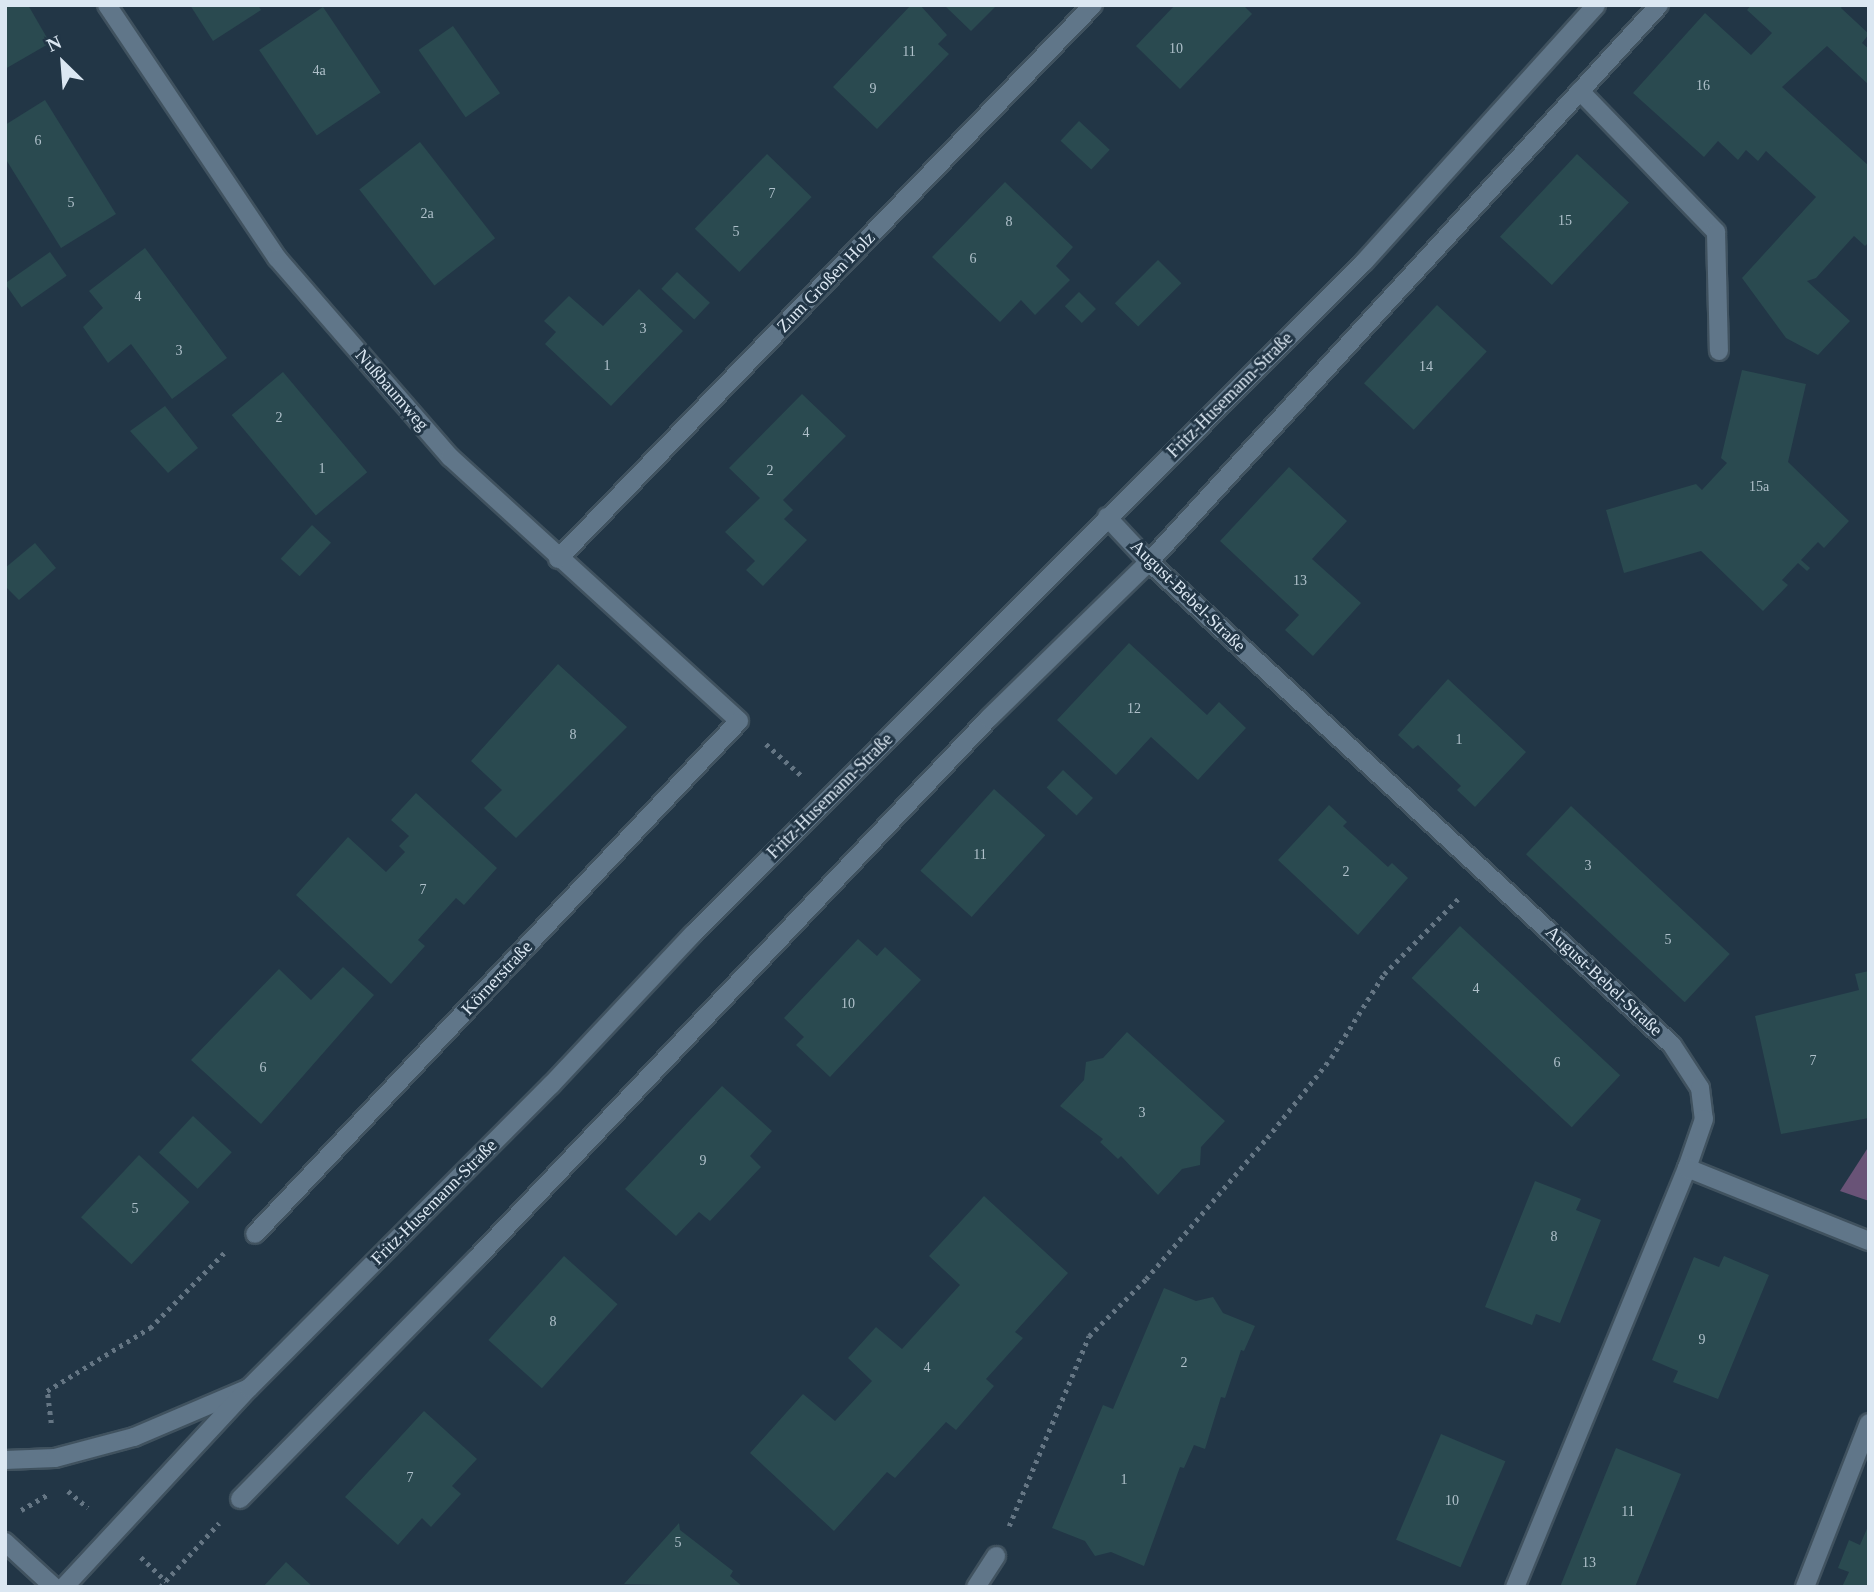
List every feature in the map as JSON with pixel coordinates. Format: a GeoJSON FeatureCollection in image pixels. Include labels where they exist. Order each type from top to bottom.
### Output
{"type":"FeatureCollection","features":[{"type":"Feature","properties":{"kind":"street","name":"Nußbaumweg"},"geometry":{"type":"LineString","coordinates":[[107,5],[276,258],[450,457],[739,721]]}},
{"type":"Feature","properties":{"kind":"street","name":"Zum Großen Holz"},"geometry":{"type":"LineString","coordinates":[[558,558],[1093,5]]}},
{"type":"Feature","properties":{"kind":"street","name":"Fritz-Husemann-Straße"},"geometry":{"type":"LineString","coordinates":[[64,1587],[248,1388],[1107,517],[1364,262],[1595,5]]}},
{"type":"Feature","properties":{"kind":"street"},"geometry":{"type":"LineString","coordinates":[[240,1499],[476,1259],[989,718],[1149,562],[1659,5]]}},
{"type":"Feature","properties":{"kind":"street"},"geometry":{"type":"LineString","coordinates":[[1580,91],[1716,232],[1719,351]]}},
{"type":"Feature","properties":{"kind":"street","name":"August-Bebel-Straße"},"geometry":{"type":"LineString","coordinates":[[1107,517],[1149,562],[1485,872],[1688,1064],[1700,1088],[1703,1119],[1687,1168],[1515,1587]]}},
{"type":"Feature","properties":{"kind":"street","name":"Körnerstraße"},"geometry":{"type":"LineString","coordinates":[[254,1234],[739,721]]}},
{"type":"Feature","properties":{"kind":"street"},"geometry":{"type":"LineString","coordinates":[[1687,1168],[1772,1206],[1869,1241]]}},
{"type":"Feature","properties":{"kind":"street"},"geometry":{"type":"LineString","coordinates":[[5,1460],[55,1458],[134,1437],[248,1388]]}},
{"type":"Feature","properties":{"kind":"street"},"geometry":{"type":"LineString","coordinates":[[1805,1587],[1869,1423]]}},
{"type":"Feature","properties":{"kind":"street"},"geometry":{"type":"LineString","coordinates":[[5,1542],[54,1587]]}},
{"type":"Feature","properties":{"kind":"street"},"geometry":{"type":"LineString","coordinates":[[976,1587],[996,1556]]}},
{"type":"Feature","properties":{"kind":"path"},"geometry":{"type":"LineString","coordinates":[[783,759],[803,777]]}},
{"type":"Feature","properties":{"kind":"path"},"geometry":{"type":"LineString","coordinates":[[996,1556],[1089,1336],[1146,1279],[1267,1138],[1331,1058],[1384,974],[1485,872]]}},
{"type":"Feature","properties":{"kind":"path"},"geometry":{"type":"LineString","coordinates":[[55,1458],[47,1391],[150,1328],[232,1245],[254,1234]]}},
{"type":"Feature","properties":{"kind":"path"},"geometry":{"type":"LineString","coordinates":[[160,1587],[240,1499]]}},
{"type":"Feature","properties":{"kind":"shaded area"},"geometry":{"type":"Polygon","coordinates":[[[1869,1146],[1869,1201],[1840,1191],[1869,1146]]]}},
{"type":"Feature","properties":{"kind":"building"},"geometry":{"type":"Polygon","coordinates":[[[5,5],[28,5],[50,43],[5,69],[5,5]]]}},
{"type":"Feature","properties":{"kind":"building"},"geometry":{"type":"Polygon","coordinates":[[[190,5],[258,5],[261,10],[213,41],[190,5]]]}},
{"type":"Feature","properties":{"kind":"building"},"geometry":{"type":"Polygon","coordinates":[[[911,5],[920,5],[947,35],[938,44],[949,54],[877,129],[833,87],[911,5]]]}},
{"type":"Feature","properties":{"kind":"building"},"geometry":{"type":"Polygon","coordinates":[[[944,5],[997,5],[971,31],[944,5]]]}},
{"type":"Feature","properties":{"kind":"building"},"geometry":{"type":"Polygon","coordinates":[[[1175,5],[1243,5],[1252,14],[1180,89],[1136,46],[1175,5]]]}},
{"type":"Feature","properties":{"kind":"building"},"geometry":{"type":"Polygon","coordinates":[[[1751,5],[1843,5],[1841,8],[1869,34],[1862,43],[1869,49],[1869,85],[1827,46],[1782,87],[1869,166],[1869,242],[1865,246],[1854,236],[1816,278],[1807,281],[1850,321],[1818,355],[1786,338],[1742,278],[1816,197],[1766,151],[1758,161],[1746,150],[1738,160],[1718,141],[1704,157],[1633,93],[1705,13],[1751,55],[1772,33],[1747,10],[1751,5]]]}},
{"type":"Feature","properties":{"kind":"building"},"geometry":{"type":"Polygon","coordinates":[[[323,7],[381,92],[317,135],[259,50],[323,7]]]}},
{"type":"Feature","properties":{"kind":"building"},"geometry":{"type":"Polygon","coordinates":[[[453,26],[500,93],[466,117],[419,50],[453,26]]]}},
{"type":"Feature","properties":{"kind":"building"},"geometry":{"type":"Polygon","coordinates":[[[45,100],[116,214],[61,248],[5,158],[5,125],[45,100]]]}},
{"type":"Feature","properties":{"kind":"building"},"geometry":{"type":"Polygon","coordinates":[[[1079,121],[1110,150],[1091,169],[1061,141],[1079,121]]]}},
{"type":"Feature","properties":{"kind":"building"},"geometry":{"type":"Polygon","coordinates":[[[420,142],[495,238],[434,286],[359,189],[420,142]]]}},
{"type":"Feature","properties":{"kind":"building"},"geometry":{"type":"Polygon","coordinates":[[[767,154],[812,197],[739,272],[695,229],[767,154]]]}},
{"type":"Feature","properties":{"kind":"building"},"geometry":{"type":"Polygon","coordinates":[[[1577,154],[1629,202],[1552,285],[1500,237],[1577,154]]]}},
{"type":"Feature","properties":{"kind":"building"},"geometry":{"type":"Polygon","coordinates":[[[1005,182],[1073,247],[1056,266],[1070,280],[1035,315],[1021,300],[1000,322],[932,257],[1005,182]]]}},
{"type":"Feature","properties":{"kind":"building"},"geometry":{"type":"Polygon","coordinates":[[[145,248],[227,358],[172,399],[131,344],[108,363],[83,327],[103,308],[89,291],[145,248]]]}},
{"type":"Feature","properties":{"kind":"building"},"geometry":{"type":"Polygon","coordinates":[[[50,252],[67,276],[22,307],[5,284],[50,252]]]}},
{"type":"Feature","properties":{"kind":"building"},"geometry":{"type":"Polygon","coordinates":[[[1158,260],[1181,283],[1138,326],[1115,303],[1158,260]]]}},
{"type":"Feature","properties":{"kind":"building"},"geometry":{"type":"Polygon","coordinates":[[[677,272],[710,303],[694,320],[661,289],[677,272]]]}},
{"type":"Feature","properties":{"kind":"building"},"geometry":{"type":"Polygon","coordinates":[[[639,289],[683,331],[611,406],[545,344],[556,332],[544,321],[569,296],[603,326],[639,289]]]}},
{"type":"Feature","properties":{"kind":"building"},"geometry":{"type":"Polygon","coordinates":[[[1079,292],[1096,309],[1082,323],[1065,306],[1079,292]]]}},
{"type":"Feature","properties":{"kind":"building"},"geometry":{"type":"Polygon","coordinates":[[[1437,305],[1487,351],[1414,430],[1364,383],[1437,305]]]}},
{"type":"Feature","properties":{"kind":"building"},"geometry":{"type":"Polygon","coordinates":[[[1742,370],[1806,384],[1788,462],[1849,521],[1824,548],[1818,542],[1801,560],[1810,568],[1807,571],[1798,563],[1782,580],[1788,585],[1763,611],[1701,551],[1624,573],[1606,510],[1696,484],[1702,490],[1727,463],[1721,458],[1742,370]]]}},
{"type":"Feature","properties":{"kind":"building"},"geometry":{"type":"Polygon","coordinates":[[[283,372],[367,472],[316,515],[232,415],[283,372]]]}},
{"type":"Feature","properties":{"kind":"building"},"geometry":{"type":"Polygon","coordinates":[[[802,394],[846,436],[783,500],[793,510],[784,519],[807,540],[763,586],[746,570],[755,561],[725,532],[760,498],[729,468],[802,394]]]}},
{"type":"Feature","properties":{"kind":"building"},"geometry":{"type":"Polygon","coordinates":[[[165,406],[198,448],[168,473],[130,431],[165,406]]]}},
{"type":"Feature","properties":{"kind":"building"},"geometry":{"type":"Polygon","coordinates":[[[1289,467],[1347,521],[1312,559],[1361,603],[1313,656],[1285,630],[1299,615],[1220,541],[1289,467]]]}},
{"type":"Feature","properties":{"kind":"building"},"geometry":{"type":"Polygon","coordinates":[[[312,525],[331,543],[300,576],[281,559],[312,525]]]}},
{"type":"Feature","properties":{"kind":"building"},"geometry":{"type":"Polygon","coordinates":[[[35,543],[56,568],[19,600],[5,586],[5,568],[35,543]]]}},
{"type":"Feature","properties":{"kind":"building"},"geometry":{"type":"Polygon","coordinates":[[[1129,643],[1207,715],[1219,702],[1246,728],[1198,780],[1151,737],[1116,775],[1057,720],[1129,643]]]}},
{"type":"Feature","properties":{"kind":"building"},"geometry":{"type":"Polygon","coordinates":[[[558,664],[627,727],[516,838],[484,808],[502,790],[471,761],[558,664]]]}},
{"type":"Feature","properties":{"kind":"building"},"geometry":{"type":"Polygon","coordinates":[[[1448,679],[1526,752],[1475,807],[1457,790],[1461,786],[1418,745],[1413,749],[1398,735],[1448,679]]]}},
{"type":"Feature","properties":{"kind":"building"},"geometry":{"type":"Polygon","coordinates":[[[1063,770],[1093,798],[1077,816],[1047,788],[1063,770]]]}},
{"type":"Feature","properties":{"kind":"building"},"geometry":{"type":"Polygon","coordinates":[[[994,789],[1045,835],[972,917],[920,871],[994,789]]]}},
{"type":"Feature","properties":{"kind":"building"},"geometry":{"type":"Polygon","coordinates":[[[416,793],[497,868],[464,905],[456,898],[418,940],[425,946],[391,984],[296,895],[348,837],[386,872],[405,852],[399,846],[409,836],[391,820],[416,793]]]}},
{"type":"Feature","properties":{"kind":"building"},"geometry":{"type":"Polygon","coordinates":[[[1329,805],[1347,822],[1343,826],[1388,867],[1392,863],[1408,878],[1358,935],[1278,860],[1329,805]]]}},
{"type":"Feature","properties":{"kind":"building"},"geometry":{"type":"Polygon","coordinates":[[[1571,806],[1730,954],[1685,1002],[1526,854],[1571,806]]]}},
{"type":"Feature","properties":{"kind":"building"},"geometry":{"type":"Polygon","coordinates":[[[1460,926],[1620,1075],[1572,1127],[1412,978],[1460,926]]]}},
{"type":"Feature","properties":{"kind":"building"},"geometry":{"type":"Polygon","coordinates":[[[858,939],[877,956],[885,947],[921,980],[830,1077],[796,1045],[804,1037],[784,1018],[858,939]]]}},
{"type":"Feature","properties":{"kind":"building"},"geometry":{"type":"Polygon","coordinates":[[[343,967],[374,995],[261,1124],[191,1060],[279,969],[311,1000],[343,967]]]}},
{"type":"Feature","properties":{"kind":"building"},"geometry":{"type":"Polygon","coordinates":[[[1869,971],[1869,1118],[1781,1134],[1755,1016],[1859,990],[1855,974],[1869,971]]]}},
{"type":"Feature","properties":{"kind":"building"},"geometry":{"type":"Polygon","coordinates":[[[1127,1032],[1225,1121],[1201,1147],[1200,1165],[1182,1169],[1158,1195],[1121,1156],[1118,1159],[1100,1142],[1103,1139],[1060,1106],[1084,1080],[1086,1062],[1103,1058],[1127,1032]]]}},
{"type":"Feature","properties":{"kind":"building"},"geometry":{"type":"Polygon","coordinates":[[[722,1086],[772,1131],[750,1156],[761,1167],[710,1221],[699,1212],[676,1236],[625,1189],[722,1086]]]}},
{"type":"Feature","properties":{"kind":"building"},"geometry":{"type":"Polygon","coordinates":[[[193,1116],[232,1152],[198,1189],[159,1153],[193,1116]]]}},
{"type":"Feature","properties":{"kind":"building"},"geometry":{"type":"Polygon","coordinates":[[[139,1155],[189,1202],[131,1264],[81,1217],[139,1155]]]}},
{"type":"Feature","properties":{"kind":"building"},"geometry":{"type":"Polygon","coordinates":[[[1535,1181],[1581,1199],[1576,1210],[1601,1220],[1560,1323],[1536,1314],[1532,1325],[1485,1307],[1535,1181]]]}},
{"type":"Feature","properties":{"kind":"building"},"geometry":{"type":"Polygon","coordinates":[[[984,1196],[1068,1273],[1015,1332],[1023,1338],[986,1379],[994,1386],[956,1430],[946,1422],[895,1478],[887,1472],[834,1531],[750,1453],[803,1394],[835,1421],[872,1381],[848,1358],[876,1327],[902,1349],[960,1285],[929,1256],[984,1196]]]}},
{"type":"Feature","properties":{"kind":"building"},"geometry":{"type":"Polygon","coordinates":[[[564,1256],[618,1304],[542,1388],[488,1340],[564,1256]]]}},
{"type":"Feature","properties":{"kind":"building"},"geometry":{"type":"Polygon","coordinates":[[[1724,1256],[1769,1275],[1718,1399],[1673,1382],[1678,1371],[1652,1360],[1694,1257],[1719,1267],[1724,1256]]]}},
{"type":"Feature","properties":{"kind":"building"},"geometry":{"type":"Polygon","coordinates":[[[1164,1288],[1196,1301],[1213,1297],[1223,1313],[1255,1326],[1244,1351],[1241,1350],[1225,1398],[1221,1397],[1205,1449],[1194,1445],[1184,1468],[1180,1467],[1144,1566],[1111,1552],[1095,1556],[1085,1541],[1052,1528],[1103,1405],[1113,1409],[1164,1288]]]}},
{"type":"Feature","properties":{"kind":"building"},"geometry":{"type":"Polygon","coordinates":[[[424,1411],[477,1459],[452,1486],[461,1494],[431,1527],[422,1518],[398,1545],[345,1497],[424,1411]]]}},
{"type":"Feature","properties":{"kind":"building"},"geometry":{"type":"Polygon","coordinates":[[[1441,1434],[1505,1461],[1461,1567],[1396,1540],[1441,1434]]]}},
{"type":"Feature","properties":{"kind":"building"},"geometry":{"type":"Polygon","coordinates":[[[1616,1448],[1681,1474],[1635,1587],[1560,1587],[1616,1448]]]}},
{"type":"Feature","properties":{"kind":"building"},"geometry":{"type":"Polygon","coordinates":[[[679,1523],[680,1530],[733,1571],[730,1576],[743,1587],[624,1584],[679,1523]]]}},
{"type":"Feature","properties":{"kind":"building"},"geometry":{"type":"Polygon","coordinates":[[[1869,1524],[1869,1587],[1842,1587],[1849,1572],[1838,1568],[1849,1540],[1860,1545],[1869,1524]]]}},
{"type":"Feature","properties":{"kind":"building"},"geometry":{"type":"Polygon","coordinates":[[[286,1562],[313,1587],[263,1587],[286,1562]]]}}]}
